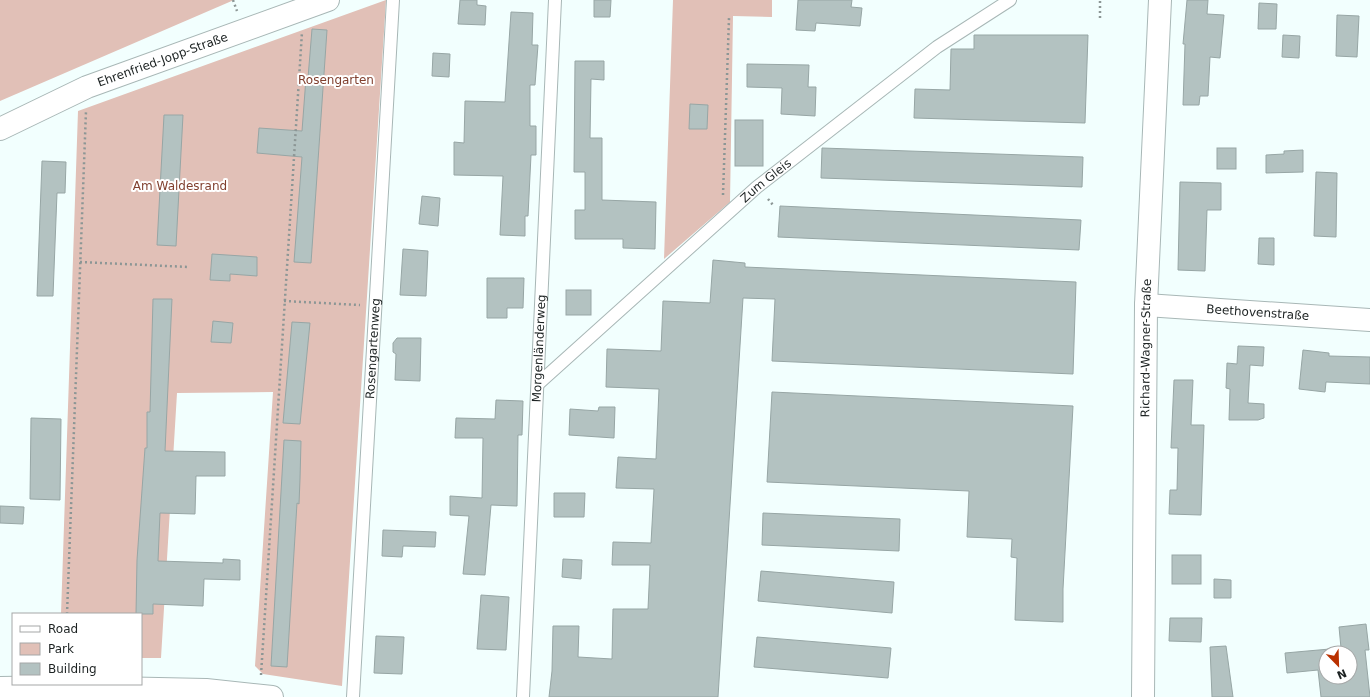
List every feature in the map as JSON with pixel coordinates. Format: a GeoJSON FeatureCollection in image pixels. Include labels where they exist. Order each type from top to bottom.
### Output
{"type":"FeatureCollection","features":[{"type":"Feature","properties":{"kind":"street","name":"Ehrenfried-Jopp-Straße"},"geometry":{"type":"LineString","coordinates":[[0,129],[87,87],[328,0]]}},
{"type":"Feature","properties":{"kind":"street","name":"Richard-Wagner-Straße"},"geometry":{"type":"LineString","coordinates":[[1143,697],[1146,305],[1160,0]]}},
{"type":"Feature","properties":{"kind":"street","name":"Beethovenstraße"},"geometry":{"type":"LineString","coordinates":[[1146,305],[1370,320]]}},
{"type":"Feature","properties":{"kind":"street"},"geometry":{"type":"LineString","coordinates":[[0,688],[64,686],[206,690],[266,696]]}},
{"type":"Feature","properties":{"kind":"lane","name":"Rosengartenweg"},"geometry":{"type":"LineString","coordinates":[[353,697],[393,0]]}},
{"type":"Feature","properties":{"kind":"lane","name":"Morgenländerweg"},"geometry":{"type":"LineString","coordinates":[[523,697],[539,383],[555,0]]}},
{"type":"Feature","properties":{"kind":"lane","name":"Zum Gleis"},"geometry":{"type":"LineString","coordinates":[[539,383],[757,187],[937,47],[1010,0]]}},
{"type":"Feature","properties":{"kind":"path"},"geometry":{"type":"LineString","coordinates":[[1100,0],[1100,18]]}},
{"type":"Feature","properties":{"kind":"path"},"geometry":{"type":"LineString","coordinates":[[266,696],[284,301],[304,9]]}},
{"type":"Feature","properties":{"kind":"path"},"geometry":{"type":"LineString","coordinates":[[723,217],[729,18]]}},
{"type":"Feature","properties":{"kind":"path"},"geometry":{"type":"LineString","coordinates":[[67,613],[87,87]]}},
{"type":"Feature","properties":{"kind":"path"},"geometry":{"type":"LineString","coordinates":[[80,262],[189,267]]}},
{"type":"Feature","properties":{"kind":"path"},"geometry":{"type":"LineString","coordinates":[[284,301],[375,306]]}},
{"type":"Feature","properties":{"kind":"green space"},"geometry":{"type":"Polygon","coordinates":[[[0,0],[234,0],[0,101],[0,0]]]}},
{"type":"Feature","properties":{"kind":"green space","name":"Am Waldesrand"},"geometry":{"type":"Polygon","coordinates":[[[386,0],[342,686],[263,674],[255,666],[273,392],[177,393],[161,658],[142,658],[142,613],[61,613],[78,111],[386,0]]]}},
{"type":"Feature","properties":{"kind":"green space"},"geometry":{"type":"Polygon","coordinates":[[[673,0],[772,0],[772,17],[733,16],[730,202],[664,259],[673,0]]]}},
{"type":"Feature","properties":{"kind":"building"},"geometry":{"type":"Polygon","coordinates":[[[460,0],[477,0],[477,5],[486,6],[485,25],[458,24],[460,0]]]}},
{"type":"Feature","properties":{"kind":"building"},"geometry":{"type":"Polygon","coordinates":[[[594,0],[611,0],[610,17],[594,17],[594,0]]]}},
{"type":"Feature","properties":{"kind":"building"},"geometry":{"type":"Polygon","coordinates":[[[798,0],[852,0],[851,7],[862,8],[860,26],[816,23],[815,31],[796,30],[798,0]]]}},
{"type":"Feature","properties":{"kind":"building"},"geometry":{"type":"Polygon","coordinates":[[[1187,0],[1208,0],[1207,14],[1224,15],[1220,58],[1210,57],[1208,96],[1200,96],[1199,105],[1183,105],[1185,44],[1183,44],[1187,0]]]}},
{"type":"Feature","properties":{"kind":"building"},"geometry":{"type":"Polygon","coordinates":[[[1259,3],[1277,4],[1276,29],[1258,29],[1259,3]]]}},
{"type":"Feature","properties":{"kind":"building"},"geometry":{"type":"Polygon","coordinates":[[[511,12],[533,13],[532,45],[538,45],[535,85],[530,85],[530,126],[536,126],[536,155],[531,155],[528,216],[525,216],[525,236],[500,235],[503,176],[454,175],[454,142],[464,143],[465,101],[505,102],[511,12]]]}},
{"type":"Feature","properties":{"kind":"building"},"geometry":{"type":"Polygon","coordinates":[[[1337,15],[1359,16],[1357,57],[1336,56],[1337,15]]]}},
{"type":"Feature","properties":{"kind":"building"},"geometry":{"type":"Polygon","coordinates":[[[312,29],[327,30],[311,263],[294,262],[302,157],[257,153],[259,128],[302,131],[312,29]]]}},
{"type":"Feature","properties":{"kind":"building"},"geometry":{"type":"Polygon","coordinates":[[[974,35],[1088,35],[1085,123],[914,118],[915,89],[950,90],[951,49],[974,49],[974,35]]]}},
{"type":"Feature","properties":{"kind":"building"},"geometry":{"type":"Polygon","coordinates":[[[1283,35],[1300,36],[1299,58],[1282,57],[1283,35]]]}},
{"type":"Feature","properties":{"kind":"building"},"geometry":{"type":"Polygon","coordinates":[[[433,53],[450,54],[449,77],[432,76],[433,53]]]}},
{"type":"Feature","properties":{"kind":"building"},"geometry":{"type":"Polygon","coordinates":[[[575,61],[604,61],[604,80],[591,79],[590,138],[602,138],[602,200],[656,202],[655,249],[623,248],[623,239],[575,239],[575,210],[585,210],[585,172],[574,172],[575,61]]]}},
{"type":"Feature","properties":{"kind":"building"},"geometry":{"type":"Polygon","coordinates":[[[747,64],[809,65],[808,87],[816,87],[815,116],[781,114],[782,88],[747,87],[747,64]]]}},
{"type":"Feature","properties":{"kind":"building"},"geometry":{"type":"Polygon","coordinates":[[[690,104],[708,105],[707,129],[689,129],[690,104]]]}},
{"type":"Feature","properties":{"kind":"building"},"geometry":{"type":"Polygon","coordinates":[[[164,115],[183,115],[176,246],[157,245],[164,115]]]}},
{"type":"Feature","properties":{"kind":"building"},"geometry":{"type":"Polygon","coordinates":[[[735,120],[763,120],[763,166],[735,166],[735,120]]]}},
{"type":"Feature","properties":{"kind":"building"},"geometry":{"type":"Polygon","coordinates":[[[822,148],[1083,157],[1082,187],[821,178],[822,148]]]}},
{"type":"Feature","properties":{"kind":"building"},"geometry":{"type":"Polygon","coordinates":[[[1217,148],[1236,148],[1236,169],[1217,169],[1217,148]]]}},
{"type":"Feature","properties":{"kind":"building"},"geometry":{"type":"Polygon","coordinates":[[[1303,150],[1303,172],[1266,173],[1266,155],[1284,154],[1284,151],[1303,150]]]}},
{"type":"Feature","properties":{"kind":"building"},"geometry":{"type":"Polygon","coordinates":[[[42,161],[66,162],[65,193],[57,193],[53,296],[37,296],[42,161]]]}},
{"type":"Feature","properties":{"kind":"building"},"geometry":{"type":"Polygon","coordinates":[[[1316,172],[1337,173],[1336,237],[1314,236],[1316,172]]]}},
{"type":"Feature","properties":{"kind":"building"},"geometry":{"type":"Polygon","coordinates":[[[1180,182],[1221,183],[1221,210],[1207,210],[1205,271],[1178,270],[1180,182]]]}},
{"type":"Feature","properties":{"kind":"building"},"geometry":{"type":"Polygon","coordinates":[[[422,196],[440,198],[438,226],[419,224],[422,196]]]}},
{"type":"Feature","properties":{"kind":"building"},"geometry":{"type":"Polygon","coordinates":[[[780,206],[1081,220],[1079,250],[778,237],[780,206]]]}},
{"type":"Feature","properties":{"kind":"building"},"geometry":{"type":"Polygon","coordinates":[[[1259,238],[1274,238],[1274,265],[1258,264],[1259,238]]]}},
{"type":"Feature","properties":{"kind":"building"},"geometry":{"type":"Polygon","coordinates":[[[403,249],[428,251],[426,296],[400,295],[403,249]]]}},
{"type":"Feature","properties":{"kind":"building"},"geometry":{"type":"Polygon","coordinates":[[[212,254],[257,257],[257,276],[230,274],[230,281],[210,280],[212,254]]]}},
{"type":"Feature","properties":{"kind":"building"},"geometry":{"type":"Polygon","coordinates":[[[713,260],[745,263],[745,267],[1076,282],[1073,374],[772,361],[775,299],[743,298],[718,697],[549,697],[552,671],[553,626],[579,626],[578,657],[612,659],[613,609],[648,609],[650,565],[612,565],[613,542],[651,543],[654,489],[616,488],[618,457],[656,459],[659,389],[606,387],[607,349],[661,351],[663,301],[710,303],[713,260]]]}},
{"type":"Feature","properties":{"kind":"building"},"geometry":{"type":"Polygon","coordinates":[[[487,278],[524,278],[523,308],[507,308],[507,318],[487,318],[487,278]]]}},
{"type":"Feature","properties":{"kind":"building"},"geometry":{"type":"Polygon","coordinates":[[[566,290],[591,290],[591,315],[566,315],[566,290]]]}},
{"type":"Feature","properties":{"kind":"building"},"geometry":{"type":"Polygon","coordinates":[[[153,299],[172,299],[165,451],[225,452],[225,476],[196,476],[195,514],[160,513],[158,561],[223,563],[223,559],[240,560],[240,580],[204,579],[203,606],[153,604],[153,614],[142,614],[136,613],[137,560],[145,448],[147,448],[147,412],[150,412],[153,299]]]}},
{"type":"Feature","properties":{"kind":"building"},"geometry":{"type":"Polygon","coordinates":[[[213,321],[233,323],[231,343],[211,342],[213,321]]]}},
{"type":"Feature","properties":{"kind":"building"},"geometry":{"type":"Polygon","coordinates":[[[292,322],[310,323],[300,424],[283,423],[292,322]]]}},
{"type":"Feature","properties":{"kind":"building"},"geometry":{"type":"Polygon","coordinates":[[[397,338],[421,338],[420,381],[395,380],[396,354],[393,352],[393,343],[397,338]]]}},
{"type":"Feature","properties":{"kind":"building"},"geometry":{"type":"Polygon","coordinates":[[[1238,346],[1264,347],[1263,366],[1250,365],[1248,403],[1264,404],[1264,418],[1258,420],[1229,420],[1230,389],[1226,388],[1227,363],[1237,364],[1238,346]]]}},
{"type":"Feature","properties":{"kind":"building"},"geometry":{"type":"Polygon","coordinates":[[[1303,350],[1329,353],[1329,356],[1370,357],[1370,384],[1326,382],[1325,392],[1299,389],[1303,350]]]}},
{"type":"Feature","properties":{"kind":"building"},"geometry":{"type":"Polygon","coordinates":[[[1174,380],[1193,380],[1191,425],[1204,425],[1201,515],[1169,514],[1170,490],[1177,490],[1178,448],[1171,448],[1174,380]]]}},
{"type":"Feature","properties":{"kind":"building"},"geometry":{"type":"Polygon","coordinates":[[[772,392],[1073,406],[1063,589],[1063,622],[1015,620],[1017,558],[1011,557],[1012,539],[967,537],[969,491],[767,482],[772,392]]]}},
{"type":"Feature","properties":{"kind":"building"},"geometry":{"type":"Polygon","coordinates":[[[496,400],[523,401],[522,435],[518,435],[517,506],[491,505],[485,575],[463,574],[469,516],[450,515],[450,496],[482,498],[483,438],[455,438],[456,418],[495,419],[496,400]]]}},
{"type":"Feature","properties":{"kind":"building"},"geometry":{"type":"Polygon","coordinates":[[[599,407],[615,407],[614,438],[569,435],[570,409],[598,411],[599,407]]]}},
{"type":"Feature","properties":{"kind":"building"},"geometry":{"type":"Polygon","coordinates":[[[31,418],[61,419],[60,500],[30,499],[31,418]]]}},
{"type":"Feature","properties":{"kind":"building"},"geometry":{"type":"Polygon","coordinates":[[[284,440],[301,441],[299,504],[297,503],[287,667],[271,666],[284,440]]]}},
{"type":"Feature","properties":{"kind":"building"},"geometry":{"type":"Polygon","coordinates":[[[554,493],[585,493],[584,517],[554,517],[554,493]]]}},
{"type":"Feature","properties":{"kind":"building"},"geometry":{"type":"Polygon","coordinates":[[[0,506],[24,507],[23,524],[0,523],[0,506]]]}},
{"type":"Feature","properties":{"kind":"building"},"geometry":{"type":"Polygon","coordinates":[[[763,513],[900,519],[899,551],[762,545],[763,513]]]}},
{"type":"Feature","properties":{"kind":"building"},"geometry":{"type":"Polygon","coordinates":[[[383,530],[436,532],[435,547],[403,546],[402,557],[382,556],[383,530]]]}},
{"type":"Feature","properties":{"kind":"building"},"geometry":{"type":"Polygon","coordinates":[[[1172,555],[1201,555],[1201,584],[1172,584],[1172,555]]]}},
{"type":"Feature","properties":{"kind":"building"},"geometry":{"type":"Polygon","coordinates":[[[563,559],[582,560],[581,579],[562,577],[563,559]]]}},
{"type":"Feature","properties":{"kind":"building"},"geometry":{"type":"Polygon","coordinates":[[[761,571],[894,582],[892,613],[758,601],[761,571]]]}},
{"type":"Feature","properties":{"kind":"building"},"geometry":{"type":"Polygon","coordinates":[[[1214,579],[1231,580],[1231,598],[1214,598],[1214,579]]]}},
{"type":"Feature","properties":{"kind":"building"},"geometry":{"type":"Polygon","coordinates":[[[481,595],[509,597],[506,650],[477,649],[481,595]]]}},
{"type":"Feature","properties":{"kind":"building"},"geometry":{"type":"Polygon","coordinates":[[[1170,618],[1202,618],[1201,642],[1169,641],[1170,618]]]}},
{"type":"Feature","properties":{"kind":"building"},"geometry":{"type":"Polygon","coordinates":[[[1366,624],[1369,650],[1365,650],[1370,697],[1321,697],[1320,685],[1358,685],[1358,645],[1341,645],[1339,627],[1366,624]]]}},
{"type":"Feature","properties":{"kind":"building"},"geometry":{"type":"Polygon","coordinates":[[[376,636],[404,637],[402,674],[374,673],[376,636]]]}},
{"type":"Feature","properties":{"kind":"building"},"geometry":{"type":"Polygon","coordinates":[[[757,637],[891,648],[888,678],[754,667],[757,637]]]}},
{"type":"Feature","properties":{"kind":"building"},"geometry":{"type":"Polygon","coordinates":[[[1226,646],[1233,697],[1212,697],[1210,647],[1226,646]]]}},
{"type":"Feature","properties":{"kind":"building"},"geometry":{"type":"Polygon","coordinates":[[[1318,650],[1318,670],[1287,673],[1285,653],[1318,650]]]}},
{"type":"Feature","properties":{"kind":"park label","name":"Rosengarten"},"geometry":{"type":"Point","coordinates":[336,80]}}]}
